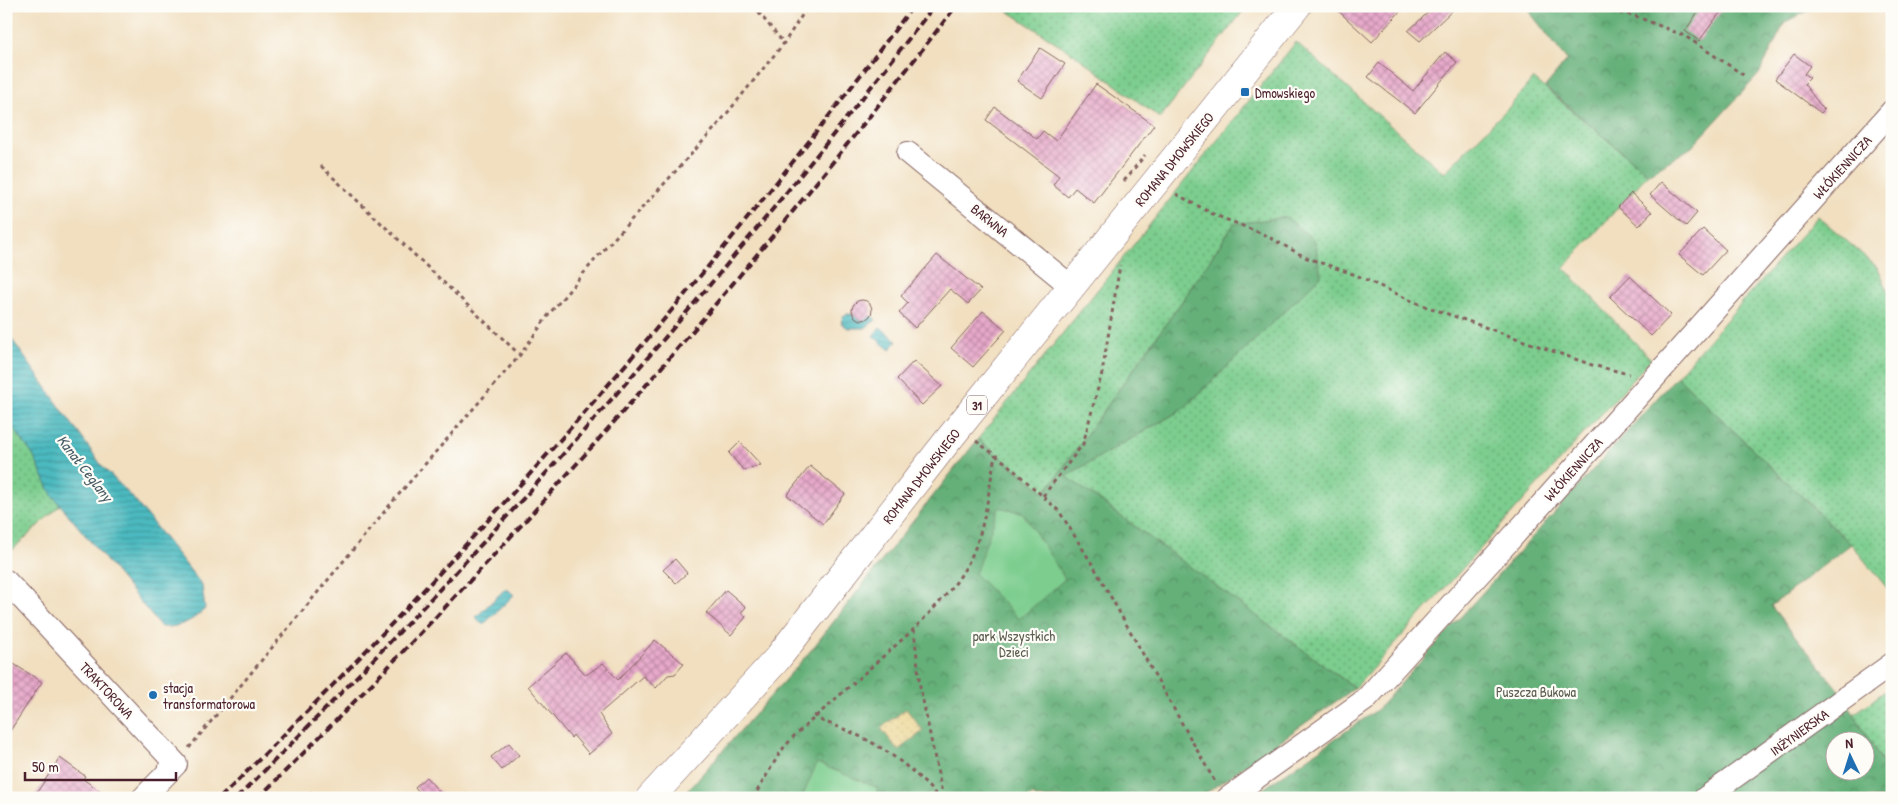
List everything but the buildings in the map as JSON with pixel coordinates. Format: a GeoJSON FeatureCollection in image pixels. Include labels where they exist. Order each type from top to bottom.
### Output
{"type":"FeatureCollection","features":[{"type":"Feature","properties":{"kind":"main road","name":"ROMANA DMOWSKIEGO"},"geometry":{"type":"LineString","coordinates":[[650,798],[777,659],[945,444],[1297,6]]}},
{"type":"Feature","properties":{"kind":"street","name":"WŁÓKIENNICZA"},"geometry":{"type":"LineString","coordinates":[[1223,794],[1364,700],[1656,377],[1892,111]]}},
{"type":"Feature","properties":{"kind":"street","name":"BARWNA"},"geometry":{"type":"LineString","coordinates":[[908,153],[1072,287]]}},
{"type":"Feature","properties":{"kind":"street","name":"TRAKTOROWA"},"geometry":{"type":"LineString","coordinates":[[6,581],[176,764]]}},
{"type":"Feature","properties":{"kind":"street","name":"INŻYNIERSKA"},"geometry":{"type":"LineString","coordinates":[[1706,798],[1892,664]]}},
{"type":"Feature","properties":{"kind":"street"},"geometry":{"type":"LineString","coordinates":[[143,798],[176,764]]}},
{"type":"Feature","properties":{"kind":"path"},"geometry":{"type":"LineString","coordinates":[[754,6],[784,43]]}},
{"type":"Feature","properties":{"kind":"path"},"geometry":{"type":"LineString","coordinates":[[176,764],[394,500],[520,355],[556,306],[716,127],[784,43],[808,6]]}},
{"type":"Feature","properties":{"kind":"path"},"geometry":{"type":"LineString","coordinates":[[1588,6],[1634,16],[1685,36],[1745,76]]}},
{"type":"Feature","properties":{"kind":"path"},"geometry":{"type":"LineString","coordinates":[[321,166],[520,355]]}},
{"type":"Feature","properties":{"kind":"path"},"geometry":{"type":"LineString","coordinates":[[1169,190],[1214,215],[1263,234],[1308,258],[1336,270],[1356,275],[1414,302],[1592,365],[1642,376],[1656,377]]}},
{"type":"Feature","properties":{"kind":"path"},"geometry":{"type":"LineString","coordinates":[[1043,496],[1083,444],[1102,373],[1120,260]]}},
{"type":"Feature","properties":{"kind":"path"},"geometry":{"type":"LineString","coordinates":[[970,436],[1043,496],[1063,517],[1094,567],[1223,794]]}},
{"type":"Feature","properties":{"kind":"path"},"geometry":{"type":"LineString","coordinates":[[753,798],[781,751],[814,715],[914,629],[940,602],[964,570],[973,554],[979,536],[995,455]]}},
{"type":"Feature","properties":{"kind":"path"},"geometry":{"type":"LineString","coordinates":[[914,629],[920,686],[943,798]]}},
{"type":"Feature","properties":{"kind":"path"},"geometry":{"type":"LineString","coordinates":[[814,715],[822,721],[880,745],[920,778],[939,798]]}},
{"type":"Feature","properties":{"kind":"path"},"geometry":{"type":"LineString","coordinates":[[294,798],[311,793],[328,798]]}},
{"type":"Feature","properties":{"kind":"green space"},"geometry":{"type":"Polygon","coordinates":[[[1000,6],[1247,6],[1160,118],[1078,57],[1000,6]]]}},
{"type":"Feature","properties":{"kind":"green space"},"geometry":{"type":"Polygon","coordinates":[[[1525,6],[1818,6],[1785,22],[1759,74],[1692,147],[1648,174],[1545,87],[1567,60],[1525,6]]]}},
{"type":"Feature","properties":{"kind":"green space"},"geometry":{"type":"Polygon","coordinates":[[[1296,42],[1444,173],[1511,105],[1533,78],[1648,174],[1564,268],[1651,359],[1355,688],[1066,476],[1183,409],[1251,342],[1234,224],[1178,307],[1045,493],[978,439],[1296,42]]]}},
{"type":"Feature","properties":{"kind":"green space"},"geometry":{"type":"Polygon","coordinates":[[[1818,216],[1878,268],[1892,299],[1892,594],[1851,544],[1677,376],[1818,216]]]}},
{"type":"Feature","properties":{"kind":"green space","name":"park Wszystkich Dzieci"},"geometry":{"type":"Polygon","coordinates":[[[1286,217],[1315,241],[1321,276],[1183,409],[1066,476],[1355,688],[1199,798],[1036,798],[1033,795],[1029,798],[685,798],[688,790],[812,649],[978,439],[1045,493],[1178,307],[1234,224],[1286,217]]]}},
{"type":"Feature","properties":{"kind":"green space","name":"Puszcza Bukowa"},"geometry":{"type":"Polygon","coordinates":[[[1677,376],[1851,544],[1771,606],[1837,688],[1865,732],[1826,732],[1826,782],[1876,782],[1876,752],[1892,779],[1892,798],[1250,798],[1378,709],[1677,376]]]}},
{"type":"Feature","properties":{"kind":"green space"},"geometry":{"type":"Polygon","coordinates":[[[6,417],[33,455],[52,495],[60,505],[7,555],[6,417]]]}},
{"type":"Feature","properties":{"kind":"green space"},"geometry":{"type":"Polygon","coordinates":[[[999,507],[1023,513],[1065,579],[1019,619],[975,574],[999,507]]]}},
{"type":"Feature","properties":{"kind":"green space"},"geometry":{"type":"Polygon","coordinates":[[[1892,686],[1892,779],[1876,752],[1876,732],[1865,732],[1854,714],[1892,686]]]}},
{"type":"Feature","properties":{"kind":"green space"},"geometry":{"type":"Polygon","coordinates":[[[817,763],[878,788],[874,798],[802,798],[817,763]]]}},
{"type":"Feature","properties":{"kind":"sand"},"geometry":{"type":"Polygon","coordinates":[[[906,709],[923,731],[898,750],[881,728],[906,709]]]}},
{"type":"Feature","properties":{"kind":"water"},"geometry":{"type":"Polygon","coordinates":[[[852,314],[859,320],[872,316],[876,320],[865,328],[848,328],[841,323],[843,316],[852,314]]]}},
{"type":"Feature","properties":{"kind":"water"},"geometry":{"type":"Polygon","coordinates":[[[880,327],[897,341],[890,350],[873,336],[880,327]]]}},
{"type":"Feature","properties":{"kind":"water","name":"Kanał Ceglany"},"geometry":{"type":"Polygon","coordinates":[[[6,331],[102,466],[132,497],[202,585],[205,609],[195,617],[180,625],[161,627],[52,495],[33,455],[6,417],[6,331]]]}},
{"type":"Feature","properties":{"kind":"water"},"geometry":{"type":"Polygon","coordinates":[[[506,588],[514,595],[483,625],[476,617],[506,588]]]}},
{"type":"Feature","properties":{"kind":"railway"},"geometry":{"type":"LineString","coordinates":[[220,798],[405,610],[582,415],[668,315],[751,213],[913,6]]}},
{"type":"Feature","properties":{"kind":"railway"},"geometry":{"type":"LineString","coordinates":[[237,798],[421,609],[599,414],[770,213],[934,6]]}},
{"type":"Feature","properties":{"kind":"railway"},"geometry":{"type":"LineString","coordinates":[[258,798],[443,610],[620,414],[792,213],[956,6]]}},
{"type":"Feature","properties":{"kind":"place","name":"Dmowskiego"},"geometry":{"type":"Point","coordinates":[1245,92]}},
{"type":"Feature","properties":{"kind":"place","name":"stacja transformatorowa"},"geometry":{"type":"Point","coordinates":[153,695]}}]}
